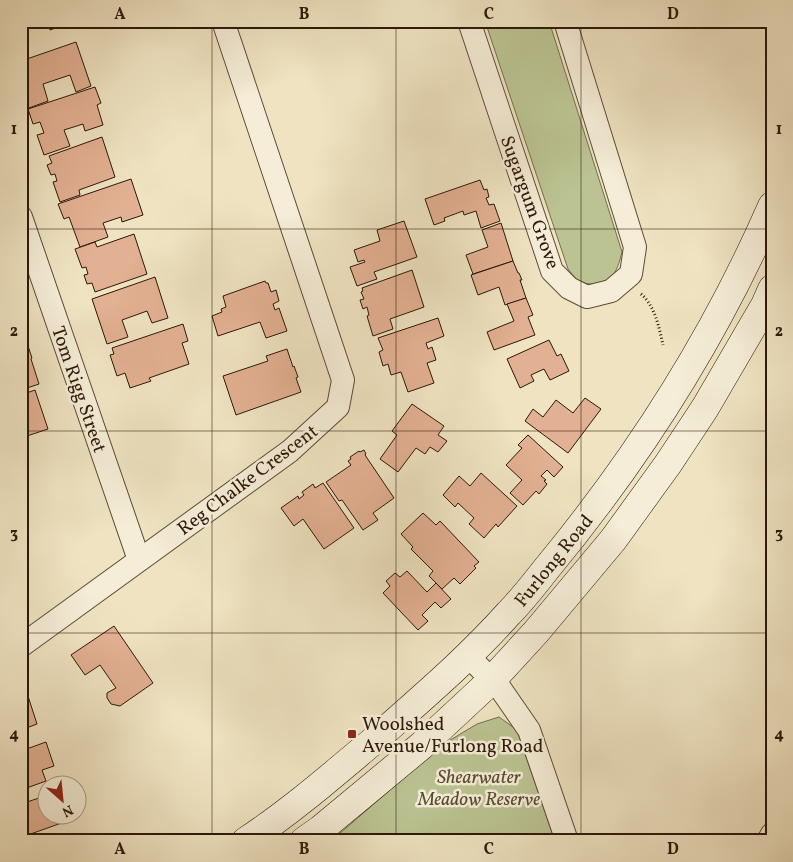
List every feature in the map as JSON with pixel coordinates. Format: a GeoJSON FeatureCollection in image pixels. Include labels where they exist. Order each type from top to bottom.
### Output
{"type":"FeatureCollection","features":[{"type":"Feature","properties":{"kind":"main road","name":"Furlong Road"},"geometry":{"type":"LineString","coordinates":[[246,841],[272,824],[329,779],[426,695],[468,656],[515,607],[568,543],[626,466],[675,392],[734,288],[772,206]]}},
{"type":"Feature","properties":{"kind":"main road","name":"Furlong Road"},"geometry":{"type":"LineString","coordinates":[[304,841],[421,746],[492,680],[536,632],[618,533],[668,464],[705,408],[765,305],[772,289]]}},
{"type":"Feature","properties":{"kind":"street","name":"Reg Chalke Crescent"},"geometry":{"type":"LineString","coordinates":[[21,646],[290,451],[338,407],[342,380],[223,21]]}},
{"type":"Feature","properties":{"kind":"street","name":"Sugargum Grove"},"geometry":{"type":"LineString","coordinates":[[469,21],[552,271],[569,288],[586,297],[611,291],[625,280]]}},
{"type":"Feature","properties":{"kind":"street"},"geometry":{"type":"LineString","coordinates":[[565,21],[635,246],[631,274],[625,280]]}},
{"type":"Feature","properties":{"kind":"street","name":"Tom Rigg Street"},"geometry":{"type":"LineString","coordinates":[[21,217],[139,560]]}},
{"type":"Feature","properties":{"kind":"street"},"geometry":{"type":"LineString","coordinates":[[468,656],[500,688],[529,730],[567,841]]}},
{"type":"Feature","properties":{"kind":"street"},"geometry":{"type":"LineString","coordinates":[[768,841],[772,834]]}},
{"type":"Feature","properties":{"kind":"path"},"geometry":{"type":"LineString","coordinates":[[625,280],[644,297],[652,309],[663,345]]}},
{"type":"Feature","properties":{"kind":"green space"},"geometry":{"type":"Polygon","coordinates":[[[485,21],[549,21],[622,252],[615,272],[605,281],[595,284],[580,282],[568,269],[485,21]]]}},
{"type":"Feature","properties":{"kind":"green space","name":"Shearwater Meadow Reserve"},"geometry":{"type":"Polygon","coordinates":[[[499,717],[517,730],[555,841],[331,841],[442,745],[477,724],[499,717]]]}},
{"type":"Feature","properties":{"kind":"building"},"geometry":{"type":"Polygon","coordinates":[[[21,21],[35,21],[36,23],[21,29],[21,21]]]}},
{"type":"Feature","properties":{"kind":"building"},"geometry":{"type":"Polygon","coordinates":[[[47,21],[75,21],[50,30],[47,21]]]}},
{"type":"Feature","properties":{"kind":"building"},"geometry":{"type":"Polygon","coordinates":[[[76,42],[91,86],[76,92],[70,75],[43,84],[48,101],[29,108],[21,87],[21,61],[76,42]]]}},
{"type":"Feature","properties":{"kind":"building"},"geometry":{"type":"Polygon","coordinates":[[[95,87],[101,103],[97,105],[103,125],[85,131],[83,124],[64,130],[70,146],[44,155],[37,135],[44,133],[40,122],[33,124],[28,109],[95,87]]]}},
{"type":"Feature","properties":{"kind":"building"},"geometry":{"type":"Polygon","coordinates":[[[102,137],[115,177],[79,190],[80,195],[60,202],[53,182],[57,181],[55,174],[51,175],[47,165],[52,163],[49,156],[102,137]]]}},
{"type":"Feature","properties":{"kind":"building"},"geometry":{"type":"Polygon","coordinates":[[[131,179],[143,215],[122,222],[121,217],[103,223],[108,237],[80,247],[69,217],[64,219],[58,204],[131,179]]]}},
{"type":"Feature","properties":{"kind":"building"},"geometry":{"type":"Polygon","coordinates":[[[480,180],[484,190],[487,189],[489,197],[486,198],[489,205],[494,204],[500,221],[481,228],[476,211],[464,215],[463,211],[444,218],[445,221],[434,225],[425,199],[480,180]]]}},
{"type":"Feature","properties":{"kind":"building"},"geometry":{"type":"Polygon","coordinates":[[[404,221],[417,257],[374,272],[377,279],[357,286],[350,267],[365,262],[364,260],[358,262],[354,250],[380,241],[377,230],[404,221]]]}},
{"type":"Feature","properties":{"kind":"building"},"geometry":{"type":"Polygon","coordinates":[[[501,223],[513,261],[473,274],[466,255],[488,247],[482,230],[501,223]]]}},
{"type":"Feature","properties":{"kind":"building"},"geometry":{"type":"Polygon","coordinates":[[[134,234],[147,274],[95,292],[92,283],[87,284],[84,275],[88,274],[86,267],[82,268],[75,249],[95,242],[97,247],[134,234]]]}},
{"type":"Feature","properties":{"kind":"building"},"geometry":{"type":"Polygon","coordinates":[[[513,261],[522,280],[520,280],[526,298],[505,305],[499,287],[478,295],[471,275],[513,261]]]}},
{"type":"Feature","properties":{"kind":"building"},"geometry":{"type":"Polygon","coordinates":[[[412,270],[424,307],[390,319],[393,329],[373,336],[367,316],[369,315],[367,307],[363,309],[360,300],[364,299],[361,292],[363,291],[362,288],[412,270]]]}},
{"type":"Feature","properties":{"kind":"building"},"geometry":{"type":"Polygon","coordinates":[[[155,277],[168,318],[152,323],[147,311],[122,320],[128,337],[107,344],[92,299],[155,277]]]}},
{"type":"Feature","properties":{"kind":"building"},"geometry":{"type":"Polygon","coordinates":[[[265,281],[268,283],[271,292],[276,290],[279,301],[273,304],[275,310],[279,308],[287,331],[266,338],[260,322],[218,336],[212,316],[222,312],[221,309],[226,307],[223,296],[265,281]]]}},
{"type":"Feature","properties":{"kind":"building"},"geometry":{"type":"Polygon","coordinates":[[[526,298],[533,315],[528,317],[535,335],[494,350],[487,332],[514,321],[507,304],[526,298]]]}},
{"type":"Feature","properties":{"kind":"building"},"geometry":{"type":"Polygon","coordinates":[[[438,318],[444,336],[426,343],[428,349],[432,347],[436,360],[427,363],[434,383],[408,392],[401,372],[391,375],[388,364],[383,366],[379,352],[383,350],[378,338],[438,318]]]}},
{"type":"Feature","properties":{"kind":"building"},"geometry":{"type":"Polygon","coordinates":[[[183,324],[188,341],[182,343],[189,364],[149,378],[151,381],[130,388],[125,373],[117,376],[110,355],[114,354],[112,348],[183,324]]]}},
{"type":"Feature","properties":{"kind":"building"},"geometry":{"type":"Polygon","coordinates":[[[21,332],[23,336],[25,335],[28,346],[21,349],[21,332]]]}},
{"type":"Feature","properties":{"kind":"building"},"geometry":{"type":"Polygon","coordinates":[[[549,340],[557,356],[561,354],[569,371],[550,380],[544,369],[531,375],[534,381],[520,388],[507,359],[549,340]]]}},
{"type":"Feature","properties":{"kind":"building"},"geometry":{"type":"Polygon","coordinates":[[[28,346],[39,384],[21,390],[21,349],[28,346]]]}},
{"type":"Feature","properties":{"kind":"building"},"geometry":{"type":"Polygon","coordinates":[[[287,349],[298,377],[296,378],[301,392],[236,415],[223,376],[268,361],[266,356],[287,349]]]}},
{"type":"Feature","properties":{"kind":"building"},"geometry":{"type":"Polygon","coordinates":[[[35,390],[48,429],[21,438],[21,395],[35,390]]]}},
{"type":"Feature","properties":{"kind":"building"},"geometry":{"type":"Polygon","coordinates":[[[585,398],[601,409],[568,453],[525,421],[533,409],[543,417],[556,400],[573,413],[585,398]]]}},
{"type":"Feature","properties":{"kind":"building"},"geometry":{"type":"Polygon","coordinates":[[[412,404],[444,426],[438,435],[447,441],[438,452],[430,447],[425,454],[416,448],[398,472],[380,459],[397,435],[392,431],[412,404]]]}},
{"type":"Feature","properties":{"kind":"building"},"geometry":{"type":"Polygon","coordinates":[[[528,435],[563,467],[554,477],[547,470],[541,476],[546,480],[544,481],[547,484],[539,494],[536,491],[523,505],[510,493],[522,480],[506,465],[522,448],[518,445],[528,435]]]}},
{"type":"Feature","properties":{"kind":"building"},"geometry":{"type":"Polygon","coordinates":[[[364,450],[365,455],[394,498],[373,513],[378,520],[363,530],[342,500],[339,501],[326,482],[351,465],[348,461],[351,459],[350,457],[364,450]]]}},
{"type":"Feature","properties":{"kind":"building"},"geometry":{"type":"Polygon","coordinates":[[[481,473],[517,506],[498,527],[496,524],[484,538],[469,524],[474,518],[458,503],[455,507],[443,495],[459,476],[470,486],[481,473]]]}},
{"type":"Feature","properties":{"kind":"building"},"geometry":{"type":"Polygon","coordinates":[[[323,483],[354,528],[324,549],[303,519],[294,526],[281,508],[298,496],[299,499],[304,495],[302,492],[313,484],[315,488],[323,483]]]}},
{"type":"Feature","properties":{"kind":"building"},"geometry":{"type":"Polygon","coordinates":[[[423,513],[436,525],[440,521],[479,562],[474,566],[476,568],[460,584],[454,578],[442,589],[429,576],[433,571],[411,549],[413,547],[401,534],[423,513]]]}},
{"type":"Feature","properties":{"kind":"building"},"geometry":{"type":"Polygon","coordinates":[[[407,571],[427,592],[436,583],[451,599],[441,608],[435,602],[422,615],[428,621],[418,630],[383,593],[390,586],[386,581],[395,573],[400,577],[407,571]]]}},
{"type":"Feature","properties":{"kind":"building"},"geometry":{"type":"Polygon","coordinates":[[[114,626],[153,683],[120,706],[111,704],[107,698],[107,693],[116,688],[100,665],[85,675],[71,655],[114,626]]]}},
{"type":"Feature","properties":{"kind":"building"},"geometry":{"type":"Polygon","coordinates":[[[27,693],[37,724],[21,730],[21,695],[27,693]]]}},
{"type":"Feature","properties":{"kind":"building"},"geometry":{"type":"Polygon","coordinates":[[[46,742],[54,766],[42,770],[43,774],[38,774],[38,784],[21,790],[21,751],[46,742]]]}},
{"type":"Feature","properties":{"kind":"building"},"geometry":{"type":"Polygon","coordinates":[[[38,798],[38,824],[59,824],[25,836],[27,841],[21,841],[21,804],[38,798]]]}},
{"type":"Feature","properties":{"kind":"place","name":"Woolshed Avenue/Furlong Road"},"geometry":{"type":"Point","coordinates":[352,734]}}]}
